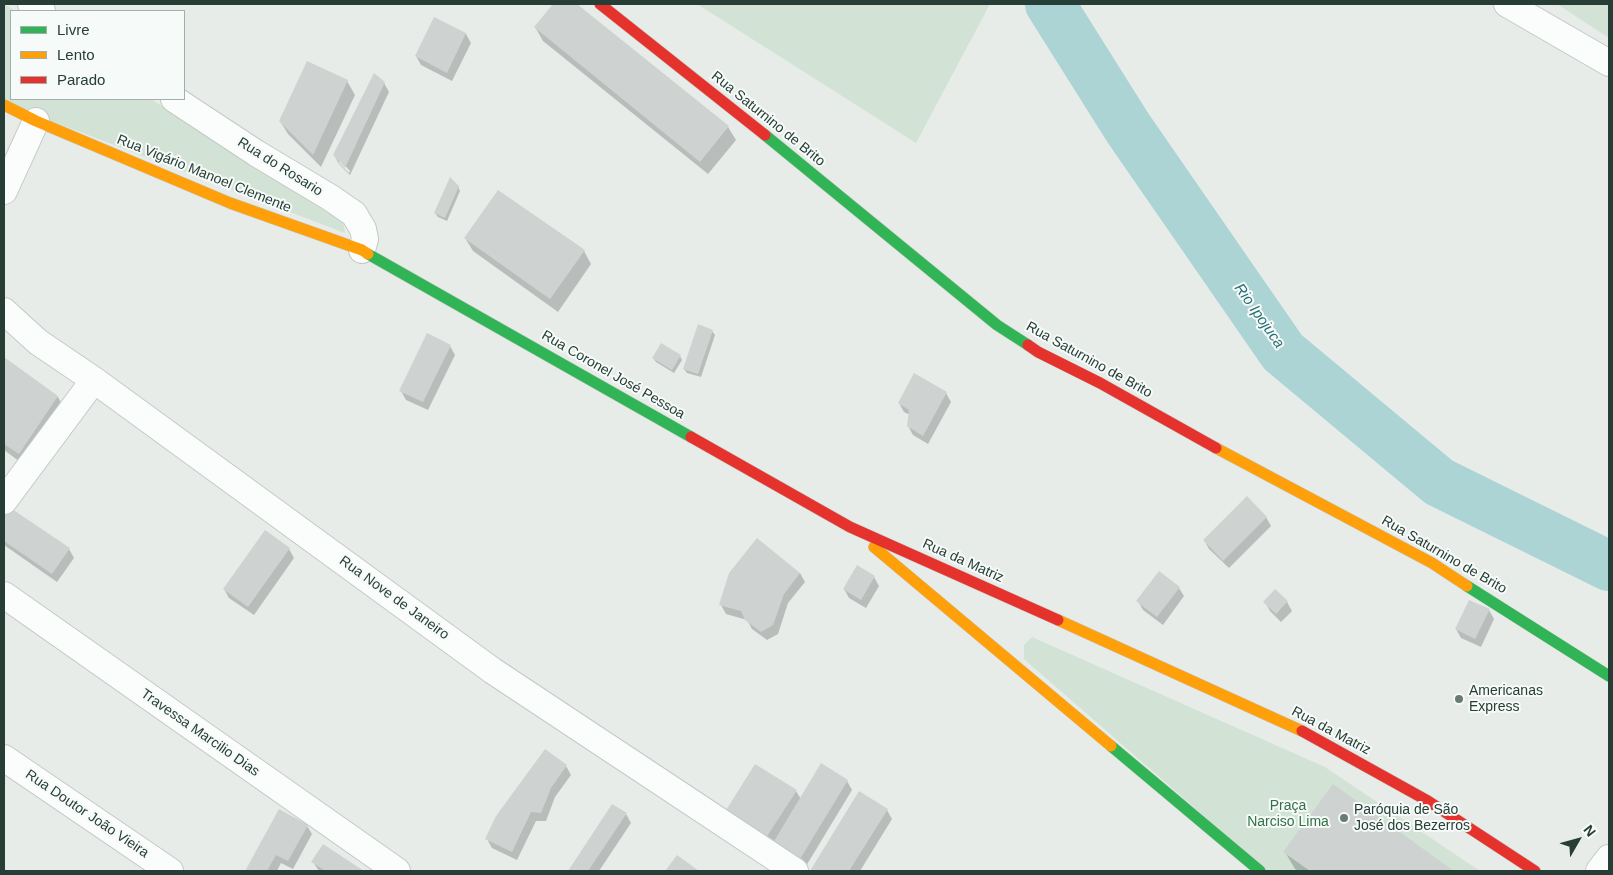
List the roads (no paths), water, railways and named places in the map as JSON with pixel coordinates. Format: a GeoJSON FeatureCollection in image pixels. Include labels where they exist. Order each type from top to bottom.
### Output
{"type":"FeatureCollection","features":[{"type":"Feature","properties":{"kind":"main road","name":"Rua Saturnino de Brito"},"geometry":{"type":"LineString","coordinates":[[600,4],[764,134],[997,325],[1038,352],[1100,383],[1223,452],[1432,563],[1609,676]]}},
{"type":"Feature","properties":{"kind":"main road","name":"Rua Vigário Manoel Clemente"},"geometry":{"type":"LineString","coordinates":[[4,105],[36,121],[230,203],[362,250]]}},
{"type":"Feature","properties":{"kind":"main road","name":"Rua Coronel José Pessoa"},"geometry":{"type":"LineString","coordinates":[[362,250],[850,527]]}},
{"type":"Feature","properties":{"kind":"main road"},"geometry":{"type":"LineString","coordinates":[[850,527],[1260,871]]}},
{"type":"Feature","properties":{"kind":"main road","name":"Rua da Matriz"},"geometry":{"type":"LineString","coordinates":[[850,527],[1293,726],[1428,801],[1536,871]]}},
{"type":"Feature","properties":{"kind":"street"},"geometry":{"type":"LineString","coordinates":[[1507,4],[1609,63]]}},
{"type":"Feature","properties":{"kind":"street","name":"Rua do Rosario"},"geometry":{"type":"LineString","coordinates":[[176,100],[354,214],[364,229],[365,238],[362,250]]}},
{"type":"Feature","properties":{"kind":"street"},"geometry":{"type":"LineString","coordinates":[[4,191],[36,121]]}},
{"type":"Feature","properties":{"kind":"street","name":"Rua Nove de Janeiro"},"geometry":{"type":"LineString","coordinates":[[4,311],[38,342],[94,380],[493,671],[795,871]]}},
{"type":"Feature","properties":{"kind":"street"},"geometry":{"type":"LineString","coordinates":[[4,502],[94,380]]}},
{"type":"Feature","properties":{"kind":"street","name":"Travessa Marcilio Dias"},"geometry":{"type":"LineString","coordinates":[[4,595],[396,871]]}},
{"type":"Feature","properties":{"kind":"street","name":"Rua Doutor João Vieira"},"geometry":{"type":"LineString","coordinates":[[4,758],[170,871]]}},
{"type":"Feature","properties":{"kind":"street"},"geometry":{"type":"LineString","coordinates":[[1600,871],[1609,858]]}},
{"type":"Feature","properties":{"kind":"waterway","name":"Rio Ipojuca"},"geometry":{"type":"LineString","coordinates":[[1050,4],[1128,128],[1283,352],[1439,482],[1609,566]]}},
{"type":"Feature","properties":{"kind":"place","name":"Americanas Express"},"geometry":{"type":"Point","coordinates":[1459,699]}},
{"type":"Feature","properties":{"kind":"place","name":"Paróquia de São José dos Bezerros"},"geometry":{"type":"Point","coordinates":[1344,818]}},
{"type":"Feature","properties":{"kind":"park label","name":"Praça Narciso Lima"},"geometry":{"type":"Point","coordinates":[1288,814]}}]}
